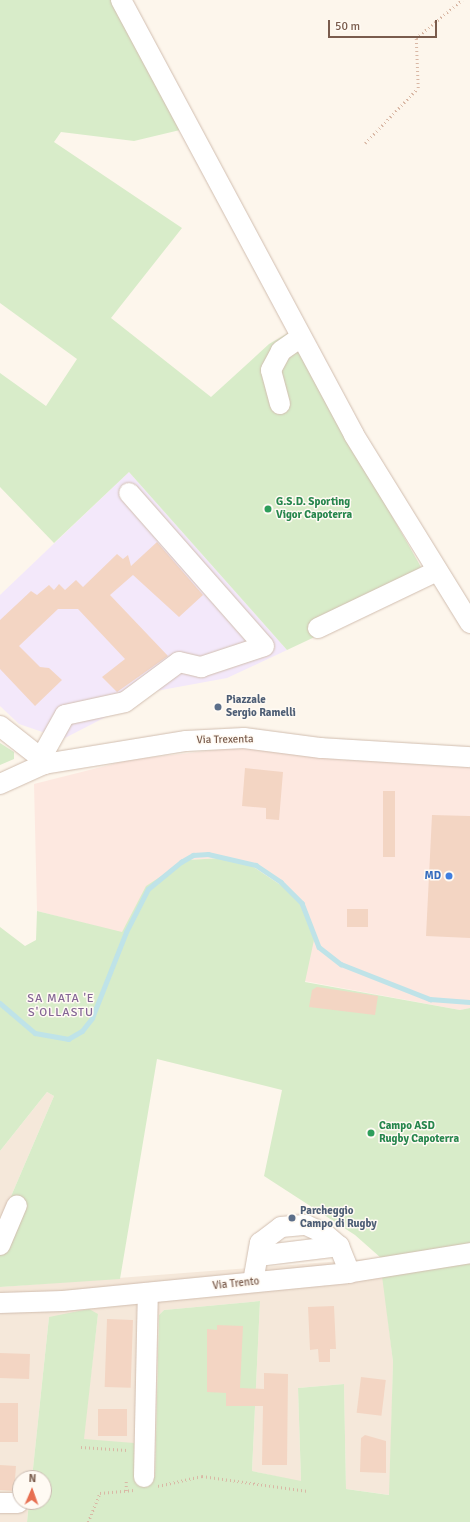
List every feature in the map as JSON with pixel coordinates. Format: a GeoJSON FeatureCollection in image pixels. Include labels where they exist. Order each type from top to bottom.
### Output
{"type":"FeatureCollection","features":[{"type":"Feature","properties":{"kind":"street"},"geometry":{"type":"LineString","coordinates":[[121,0],[354,434],[470,623]]}},
{"type":"Feature","properties":{"kind":"street"},"geometry":{"type":"LineString","coordinates":[[280,404],[271,370],[281,351],[301,336]]}},
{"type":"Feature","properties":{"kind":"street"},"geometry":{"type":"LineString","coordinates":[[0,726],[43,761],[65,715],[125,702],[179,662],[201,667],[264,646],[129,493]]}},
{"type":"Feature","properties":{"kind":"street"},"geometry":{"type":"LineString","coordinates":[[318,628],[437,571]]}},
{"type":"Feature","properties":{"kind":"street","name":"Via Trexenta"},"geometry":{"type":"LineString","coordinates":[[0,784],[43,761],[135,747],[244,738],[322,748],[469,756]]}},
{"type":"Feature","properties":{"kind":"street"},"geometry":{"type":"LineString","coordinates":[[0,1245],[17,1205]]}},
{"type":"Feature","properties":{"kind":"street"},"geometry":{"type":"LineString","coordinates":[[253,1282],[260,1244],[281,1227],[306,1225],[338,1246],[350,1273]]}},
{"type":"Feature","properties":{"kind":"street","name":"Via Trento"},"geometry":{"type":"LineString","coordinates":[[0,1303],[148,1293],[350,1273],[470,1254]]}},
{"type":"Feature","properties":{"kind":"street"},"geometry":{"type":"LineString","coordinates":[[138,1479],[148,1293]]}},
{"type":"Feature","properties":{"kind":"path"},"geometry":{"type":"LineString","coordinates":[[366,143],[418,88],[416,38],[462,0]]}},
{"type":"Feature","properties":{"kind":"path"},"geometry":{"type":"LineString","coordinates":[[81,1447],[127,1450],[127,1456]]}},
{"type":"Feature","properties":{"kind":"path"},"geometry":{"type":"LineString","coordinates":[[88,1522],[100,1493],[126,1491],[138,1479],[202,1476],[308,1491]]}},
{"type":"Feature","properties":{"kind":"path"},"geometry":{"type":"LineString","coordinates":[[126,1491],[138,1479]]}},
{"type":"Feature","properties":{"kind":"shaded area"},"geometry":{"type":"Polygon","coordinates":[[[129,472],[287,650],[227,678],[156,691],[63,739],[19,724],[0,706],[0,595],[129,472]]]}},
{"type":"Feature","properties":{"kind":"shaded area"},"geometry":{"type":"Polygon","coordinates":[[[240,747],[344,760],[470,764],[470,1008],[460,1010],[304,981],[288,890],[249,864],[223,858],[186,860],[147,886],[122,933],[37,911],[34,784],[129,760],[240,747]]]}},
{"type":"Feature","properties":{"kind":"shaded area"},"geometry":{"type":"Polygon","coordinates":[[[47,1092],[54,1096],[0,1222],[0,1151],[47,1092]]]}},
{"type":"Feature","properties":{"kind":"shaded area"},"geometry":{"type":"Polygon","coordinates":[[[381,1258],[393,1362],[390,1495],[346,1489],[344,1384],[298,1388],[301,1482],[252,1471],[260,1301],[164,1310],[159,1315],[155,1477],[134,1478],[83,1440],[98,1314],[49,1317],[33,1470],[12,1470],[12,1510],[28,1510],[27,1522],[0,1522],[0,1287],[381,1258]]]}},
{"type":"Feature","properties":{"kind":"green space"},"geometry":{"type":"Polygon","coordinates":[[[0,0],[111,0],[151,70],[180,130],[134,141],[61,132],[54,142],[182,228],[111,318],[211,397],[269,344],[288,333],[421,567],[413,573],[421,587],[287,650],[129,472],[54,543],[0,487],[0,373],[46,406],[77,359],[0,303],[0,0]]]}},
{"type":"Feature","properties":{"kind":"green space"},"geometry":{"type":"Polygon","coordinates":[[[0,743],[14,752],[14,759],[0,765],[0,743]]]}},
{"type":"Feature","properties":{"kind":"green space"},"geometry":{"type":"Polygon","coordinates":[[[223,858],[249,864],[288,890],[303,908],[314,940],[305,982],[460,1010],[470,1008],[470,1244],[381,1258],[355,1235],[264,1176],[282,1090],[157,1059],[120,1279],[0,1287],[0,1222],[54,1096],[47,1092],[0,1151],[0,927],[25,946],[36,940],[37,911],[122,932],[146,886],[186,860],[223,858]]]}},
{"type":"Feature","properties":{"kind":"green space"},"geometry":{"type":"Polygon","coordinates":[[[470,1262],[470,1522],[27,1522],[28,1510],[52,1510],[52,1470],[33,1470],[49,1317],[89,1309],[98,1314],[84,1439],[134,1443],[134,1478],[155,1477],[159,1315],[164,1310],[260,1301],[252,1471],[301,1481],[298,1388],[344,1384],[346,1489],[389,1495],[393,1362],[382,1276],[470,1262]]]}},
{"type":"Feature","properties":{"kind":"building"},"geometry":{"type":"Polygon","coordinates":[[[157,542],[203,595],[179,617],[133,575],[110,595],[168,656],[117,692],[102,677],[125,659],[78,609],[58,609],[19,646],[40,667],[49,668],[62,680],[35,706],[0,669],[0,620],[31,591],[37,595],[49,585],[54,590],[59,584],[65,590],[76,580],[83,587],[117,554],[123,559],[128,555],[131,566],[157,542]]]}},
{"type":"Feature","properties":{"kind":"building"},"geometry":{"type":"Polygon","coordinates":[[[245,768],[283,772],[279,820],[266,819],[266,808],[242,806],[245,768]]]}},
{"type":"Feature","properties":{"kind":"building"},"geometry":{"type":"Polygon","coordinates":[[[383,791],[395,791],[395,857],[383,857],[383,791]]]}},
{"type":"Feature","properties":{"kind":"building","name":"MD"},"geometry":{"type":"Polygon","coordinates":[[[432,815],[470,816],[470,938],[426,936],[432,815]]]}},
{"type":"Feature","properties":{"kind":"building"},"geometry":{"type":"Polygon","coordinates":[[[347,909],[368,909],[368,927],[347,927],[347,909]]]}},
{"type":"Feature","properties":{"kind":"building"},"geometry":{"type":"Polygon","coordinates":[[[317,987],[378,996],[375,1015],[309,1007],[312,990],[317,987]]]}},
{"type":"Feature","properties":{"kind":"building"},"geometry":{"type":"Polygon","coordinates":[[[334,1306],[336,1349],[330,1349],[330,1362],[319,1362],[318,1349],[310,1350],[308,1307],[334,1306]]]}},
{"type":"Feature","properties":{"kind":"building"},"geometry":{"type":"Polygon","coordinates":[[[107,1319],[133,1320],[131,1388],[105,1387],[107,1319]]]}},
{"type":"Feature","properties":{"kind":"building"},"geometry":{"type":"Polygon","coordinates":[[[217,1325],[243,1326],[240,1388],[264,1389],[264,1373],[288,1374],[287,1465],[262,1465],[263,1406],[226,1406],[226,1393],[207,1392],[207,1329],[217,1330],[217,1325]]]}},
{"type":"Feature","properties":{"kind":"building"},"geometry":{"type":"Polygon","coordinates":[[[0,1353],[30,1354],[29,1379],[0,1378],[0,1353]]]}},
{"type":"Feature","properties":{"kind":"building"},"geometry":{"type":"Polygon","coordinates":[[[361,1377],[386,1380],[381,1416],[357,1413],[361,1377]]]}},
{"type":"Feature","properties":{"kind":"building"},"geometry":{"type":"Polygon","coordinates":[[[0,1403],[18,1403],[18,1442],[0,1442],[0,1403]]]}},
{"type":"Feature","properties":{"kind":"building"},"geometry":{"type":"Polygon","coordinates":[[[98,1409],[127,1409],[127,1436],[98,1436],[98,1409]]]}},
{"type":"Feature","properties":{"kind":"building"},"geometry":{"type":"Polygon","coordinates":[[[365,1435],[386,1441],[386,1473],[360,1472],[361,1438],[365,1435]]]}},
{"type":"Feature","properties":{"kind":"building"},"geometry":{"type":"Polygon","coordinates":[[[0,1465],[16,1466],[16,1470],[12,1470],[12,1491],[0,1490],[0,1465]]]}},
{"type":"Feature","properties":{"kind":"waterway"},"geometry":{"type":"LineString","coordinates":[[0,1003],[35,1033],[68,1039],[82,1031],[92,1018],[126,932],[148,889],[181,862],[193,855],[208,854],[256,865],[281,882],[302,903],[319,947],[341,964],[430,999],[470,1002]]}},
{"type":"Feature","properties":{"kind":"place","name":"G.S.D. Sporting Vigor Capoterra"},"geometry":{"type":"Point","coordinates":[268,509]}},
{"type":"Feature","properties":{"kind":"place","name":"Piazzale Sergio Ramelli"},"geometry":{"type":"Point","coordinates":[218,707]}},
{"type":"Feature","properties":{"kind":"place","name":"MD"},"geometry":{"type":"Point","coordinates":[449,876]}},
{"type":"Feature","properties":{"kind":"place","name":"Campo ASD Rugby Capoterra"},"geometry":{"type":"Point","coordinates":[371,1133]}},
{"type":"Feature","properties":{"kind":"place","name":"Parcheggio Campo di Rugby"},"geometry":{"type":"Point","coordinates":[292,1218]}},
{"type":"Feature","properties":{"kind":"district","name":"SA MATA 'E S'OLLASTU"},"geometry":{"type":"Point","coordinates":[61,1006]}}]}
